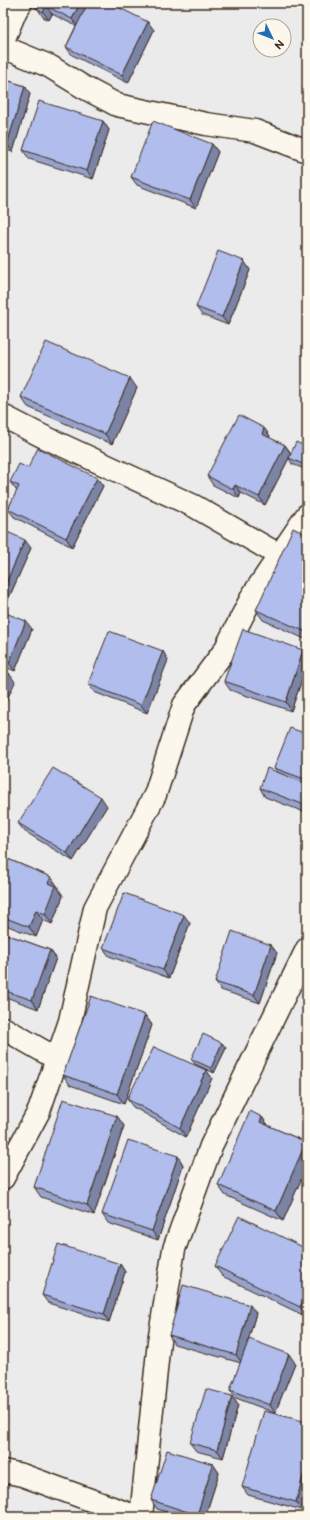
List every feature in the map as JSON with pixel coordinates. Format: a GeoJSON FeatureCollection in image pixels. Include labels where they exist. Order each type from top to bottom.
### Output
{"type":"FeatureCollection","features":[{"type":"Feature","properties":{"kind":"street"},"geometry":{"type":"LineString","coordinates":[[3,42],[16,10],[21,3]]}},
{"type":"Feature","properties":{"kind":"street"},"geometry":{"type":"LineString","coordinates":[[3,46],[49,66],[117,105],[206,124],[255,132],[307,151]]}},
{"type":"Feature","properties":{"kind":"street"},"geometry":{"type":"LineString","coordinates":[[3,416],[67,448],[194,506],[279,555]]}},
{"type":"Feature","properties":{"kind":"street"},"geometry":{"type":"LineString","coordinates":[[3,1178],[39,1111],[70,1021],[95,908],[155,795],[184,705],[225,650],[253,595],[307,515]]}},
{"type":"Feature","properties":{"kind":"street"},"geometry":{"type":"LineString","coordinates":[[141,1517],[159,1341],[174,1249],[211,1146],[307,949]]}},
{"type":"Feature","properties":{"kind":"street"},"geometry":{"type":"LineString","coordinates":[[3,1028],[57,1059]]}},
{"type":"Feature","properties":{"kind":"street"},"geometry":{"type":"LineString","coordinates":[[3,1471],[22,1475],[137,1517]]}},
{"type":"Feature","properties":{"kind":"building"},"geometry":{"type":"Polygon","coordinates":[[[36,3],[80,3],[72,19],[46,6],[43,12],[37,9],[39,5],[36,3]]]}},
{"type":"Feature","properties":{"kind":"building"},"geometry":{"type":"Polygon","coordinates":[[[88,3],[110,3],[148,22],[122,75],[66,47],[88,3]]]}},
{"type":"Feature","properties":{"kind":"building"},"geometry":{"type":"Polygon","coordinates":[[[3,79],[25,86],[7,144],[3,143],[3,79]]]}},
{"type":"Feature","properties":{"kind":"building"},"geometry":{"type":"Polygon","coordinates":[[[39,101],[103,121],[87,171],[23,150],[39,101]]]}},
{"type":"Feature","properties":{"kind":"building"},"geometry":{"type":"Polygon","coordinates":[[[153,121],[212,144],[190,200],[131,177],[153,121]]]}},
{"type":"Feature","properties":{"kind":"building"},"geometry":{"type":"Polygon","coordinates":[[[218,251],[244,261],[222,317],[196,307],[218,251]]]}},
{"type":"Feature","properties":{"kind":"building"},"geometry":{"type":"Polygon","coordinates":[[[46,342],[130,378],[105,434],[21,397],[46,342]]]}},
{"type":"Feature","properties":{"kind":"building"},"geometry":{"type":"Polygon","coordinates":[[[239,415],[264,428],[262,434],[285,445],[259,497],[235,485],[233,489],[207,476],[239,415]]]}},
{"type":"Feature","properties":{"kind":"building"},"geometry":{"type":"Polygon","coordinates":[[[296,442],[307,447],[307,466],[289,458],[296,442]]]}},
{"type":"Feature","properties":{"kind":"building"},"geometry":{"type":"Polygon","coordinates":[[[38,448],[97,478],[66,538],[8,509],[19,486],[10,482],[19,464],[28,468],[38,448]]]}},
{"type":"Feature","properties":{"kind":"building"},"geometry":{"type":"Polygon","coordinates":[[[293,528],[307,535],[307,625],[304,631],[256,610],[293,528]]]}},
{"type":"Feature","properties":{"kind":"building"},"geometry":{"type":"Polygon","coordinates":[[[3,530],[25,540],[3,590],[3,530]]]}},
{"type":"Feature","properties":{"kind":"building"},"geometry":{"type":"Polygon","coordinates":[[[3,612],[26,621],[9,663],[3,660],[3,612]]]}},
{"type":"Feature","properties":{"kind":"building"},"geometry":{"type":"Polygon","coordinates":[[[243,629],[303,650],[286,702],[224,681],[243,629]]]}},
{"type":"Feature","properties":{"kind":"building"},"geometry":{"type":"Polygon","coordinates":[[[109,631],[163,651],[141,705],[88,684],[109,631]]]}},
{"type":"Feature","properties":{"kind":"building"},"geometry":{"type":"Polygon","coordinates":[[[3,671],[9,673],[3,687],[3,671]]]}},
{"type":"Feature","properties":{"kind":"building"},"geometry":{"type":"Polygon","coordinates":[[[290,728],[307,734],[307,780],[274,768],[290,728]]]}},
{"type":"Feature","properties":{"kind":"building"},"geometry":{"type":"Polygon","coordinates":[[[53,768],[101,797],[67,853],[18,823],[53,768]]]}},
{"type":"Feature","properties":{"kind":"building"},"geometry":{"type":"Polygon","coordinates":[[[267,768],[307,784],[307,806],[260,788],[267,768]]]}},
{"type":"Feature","properties":{"kind":"building"},"geometry":{"type":"Polygon","coordinates":[[[3,857],[51,877],[48,883],[56,886],[45,914],[36,910],[29,927],[3,917],[3,857]]]}},
{"type":"Feature","properties":{"kind":"building"},"geometry":{"type":"Polygon","coordinates":[[[124,893],[184,915],[163,970],[103,948],[124,893]]]}},
{"type":"Feature","properties":{"kind":"building"},"geometry":{"type":"Polygon","coordinates":[[[232,931],[271,945],[254,995],[215,982],[232,931]]]}},
{"type":"Feature","properties":{"kind":"building"},"geometry":{"type":"Polygon","coordinates":[[[3,933],[50,950],[32,1000],[3,990],[3,933]]]}},
{"type":"Feature","properties":{"kind":"building"},"geometry":{"type":"Polygon","coordinates":[[[307,959],[307,968],[304,967],[307,959]]]}},
{"type":"Feature","properties":{"kind":"building"},"geometry":{"type":"Polygon","coordinates":[[[91,996],[145,1015],[117,1094],[63,1075],[91,996]]]}},
{"type":"Feature","properties":{"kind":"building"},"geometry":{"type":"Polygon","coordinates":[[[203,1034],[222,1043],[211,1068],[191,1059],[203,1034]]]}},
{"type":"Feature","properties":{"kind":"building"},"geometry":{"type":"Polygon","coordinates":[[[154,1047],[206,1070],[180,1128],[127,1099],[154,1047]]]}},
{"type":"Feature","properties":{"kind":"building"},"geometry":{"type":"Polygon","coordinates":[[[63,1099],[117,1116],[87,1205],[34,1187],[63,1099]]]}},
{"type":"Feature","properties":{"kind":"building"},"geometry":{"type":"Polygon","coordinates":[[[250,1111],[262,1117],[260,1122],[306,1142],[276,1211],[218,1185],[250,1111]]]}},
{"type":"Feature","properties":{"kind":"building"},"geometry":{"type":"Polygon","coordinates":[[[128,1140],[178,1156],[152,1231],[102,1214],[128,1140]]]}},
{"type":"Feature","properties":{"kind":"building"},"geometry":{"type":"Polygon","coordinates":[[[239,1216],[307,1249],[307,1293],[300,1307],[215,1266],[239,1216]]]}},
{"type":"Feature","properties":{"kind":"building"},"geometry":{"type":"Polygon","coordinates":[[[58,1244],[120,1264],[104,1314],[42,1295],[58,1244]]]}},
{"type":"Feature","properties":{"kind":"building"},"geometry":{"type":"Polygon","coordinates":[[[183,1285],[250,1305],[236,1355],[169,1335],[183,1285]]]}},
{"type":"Feature","properties":{"kind":"building"},"geometry":{"type":"Polygon","coordinates":[[[249,1339],[289,1354],[270,1405],[230,1390],[249,1339]]]}},
{"type":"Feature","properties":{"kind":"building"},"geometry":{"type":"Polygon","coordinates":[[[206,1389],[232,1396],[217,1450],[190,1443],[206,1389]]]}},
{"type":"Feature","properties":{"kind":"building"},"geometry":{"type":"Polygon","coordinates":[[[264,1411],[307,1422],[307,1462],[296,1502],[242,1487],[264,1411]]]}},
{"type":"Feature","properties":{"kind":"building"},"geometry":{"type":"Polygon","coordinates":[[[167,1450],[213,1464],[197,1515],[151,1500],[167,1450]]]}}]}
